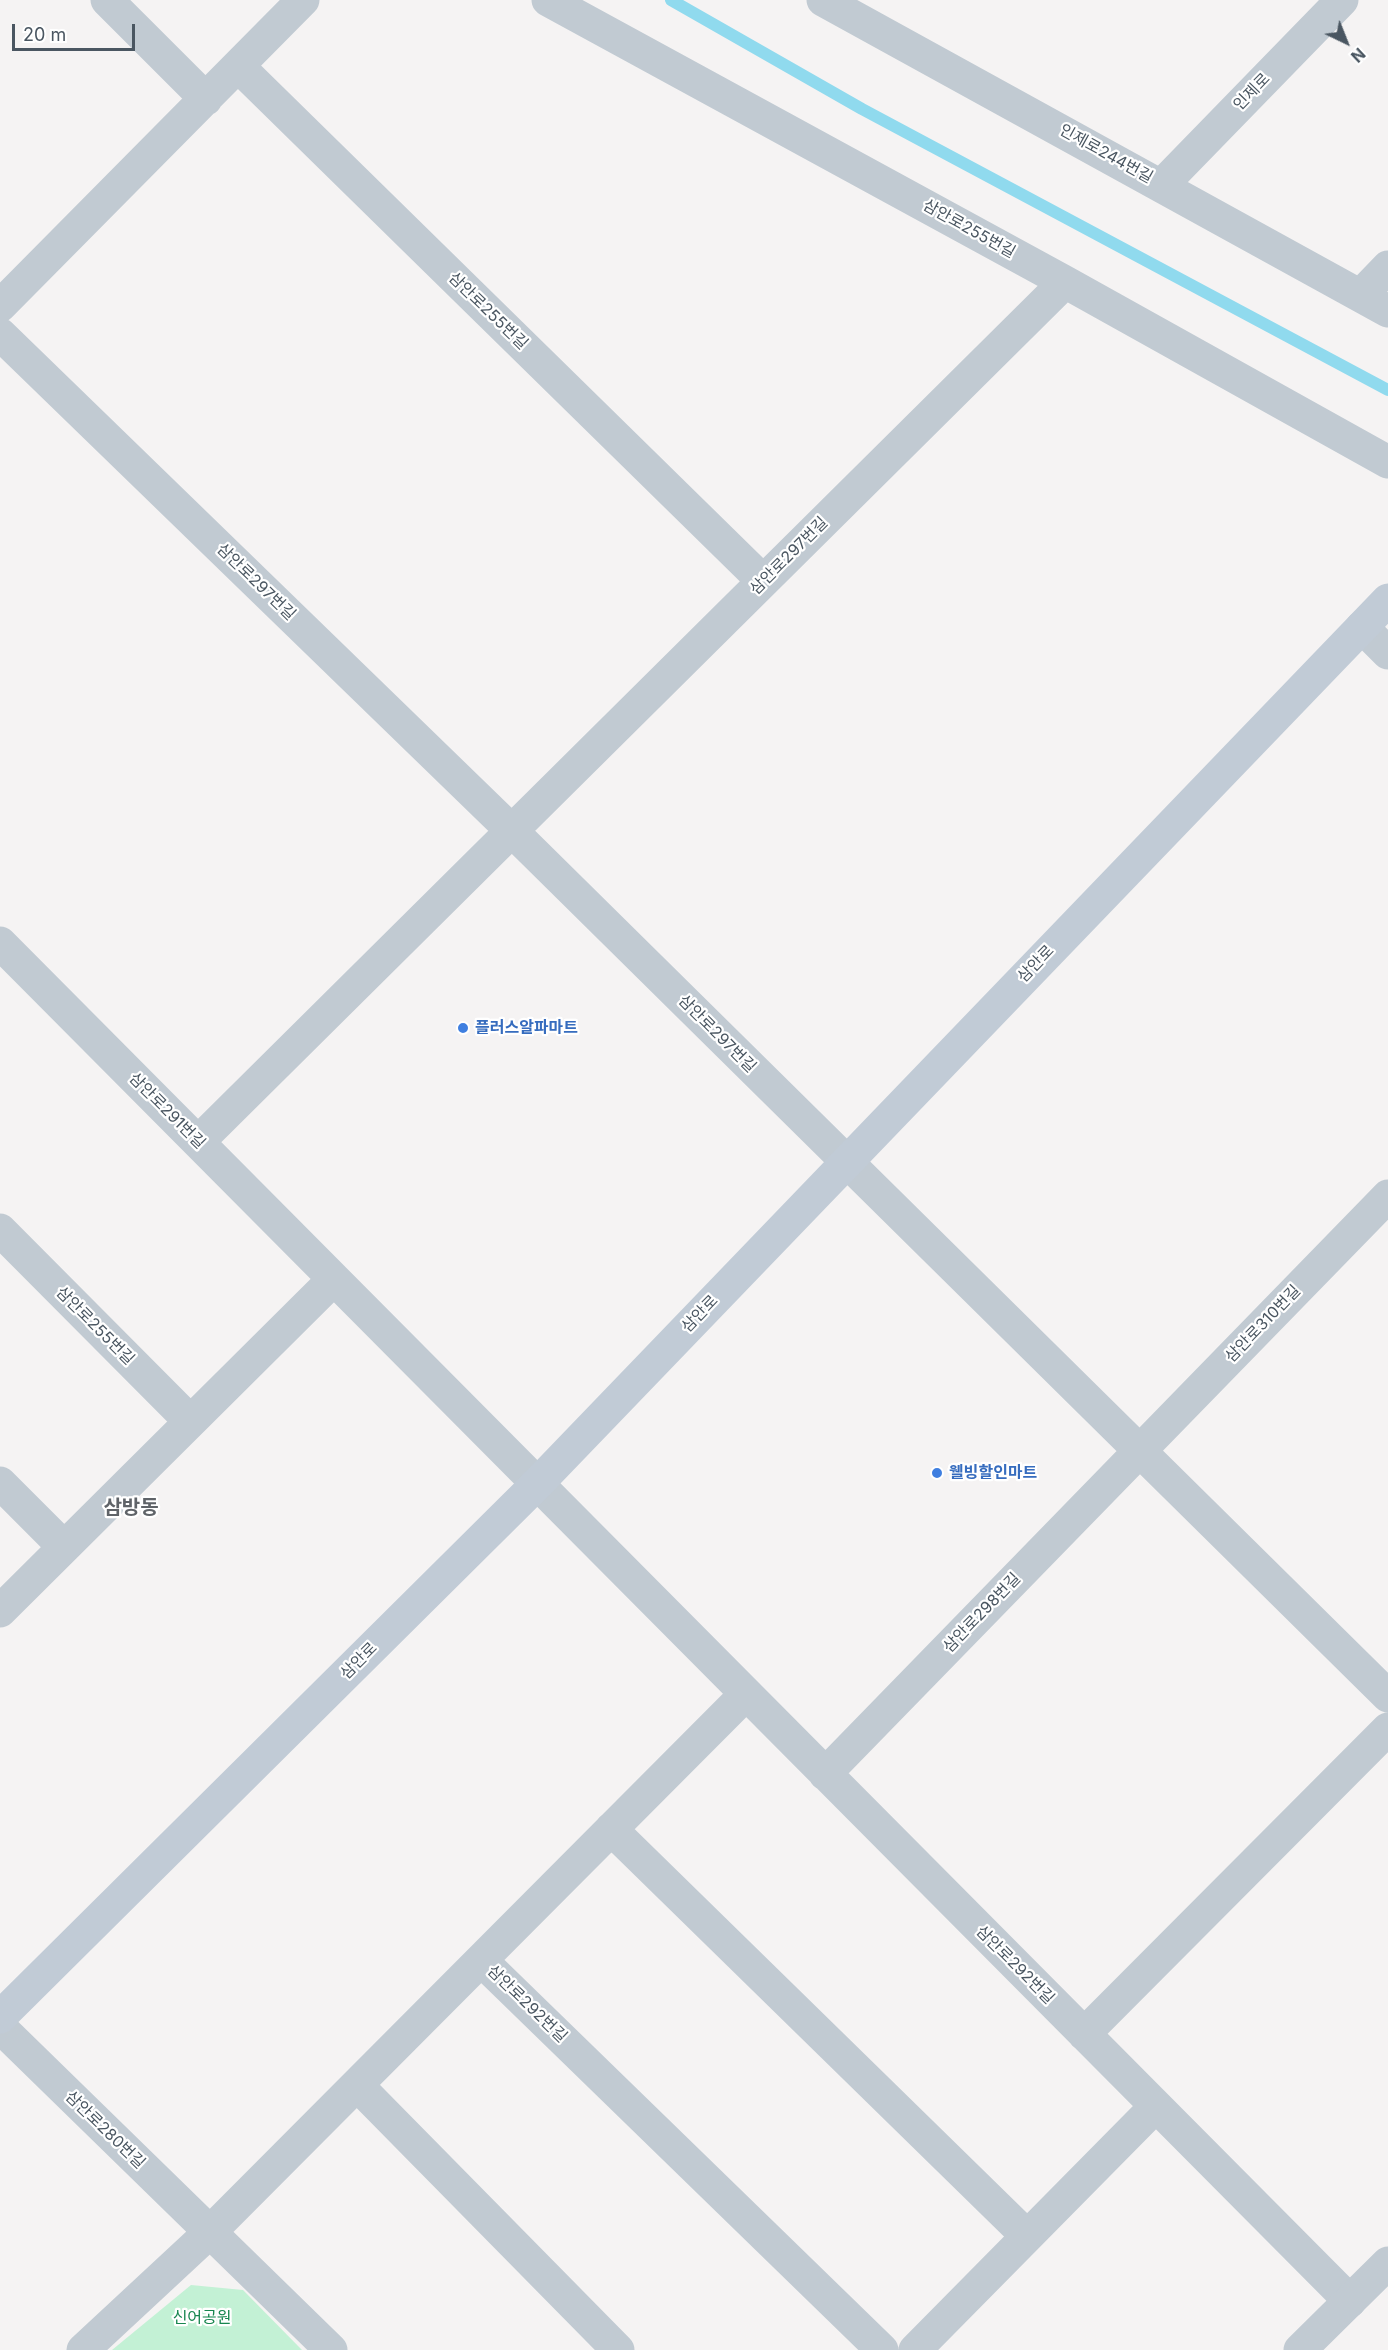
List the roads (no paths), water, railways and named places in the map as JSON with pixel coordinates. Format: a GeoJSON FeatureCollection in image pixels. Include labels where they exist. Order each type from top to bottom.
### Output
{"type":"FeatureCollection","features":[{"type":"Feature","properties":{"kind":"main road","name":"삼안로"},"geometry":{"type":"LineString","coordinates":[[0,2017],[538,1483],[1388,600]]}},
{"type":"Feature","properties":{"kind":"street"},"geometry":{"type":"LineString","coordinates":[[106,0],[206,99]]}},
{"type":"Feature","properties":{"kind":"street"},"geometry":{"type":"LineString","coordinates":[[0,306],[303,0]]}},
{"type":"Feature","properties":{"kind":"street","name":"삼안로255번길"},"geometry":{"type":"LineString","coordinates":[[548,0],[1065,282],[1388,462]]}},
{"type":"Feature","properties":{"kind":"street","name":"인제로244번길"},"geometry":{"type":"LineString","coordinates":[[823,0],[1375,303]]}},
{"type":"Feature","properties":{"kind":"street","name":"인제로"},"geometry":{"type":"LineString","coordinates":[[1162,185],[1342,0]]}},
{"type":"Feature","properties":{"kind":"street","name":"삼안로255번길"},"geometry":{"type":"LineString","coordinates":[[238,66],[763,581]]}},
{"type":"Feature","properties":{"kind":"street"},"geometry":{"type":"LineString","coordinates":[[1375,303],[1388,267]]}},
{"type":"Feature","properties":{"kind":"street","name":"삼안로297번길"},"geometry":{"type":"LineString","coordinates":[[512,831],[1065,282]]}},
{"type":"Feature","properties":{"kind":"street","name":"삼안로297번길"},"geometry":{"type":"LineString","coordinates":[[0,334],[512,831],[846,1162]]}},
{"type":"Feature","properties":{"kind":"street"},"geometry":{"type":"LineString","coordinates":[[1362,627],[1388,653]]}},
{"type":"Feature","properties":{"kind":"street"},"geometry":{"type":"LineString","coordinates":[[198,1142],[512,831]]}},
{"type":"Feature","properties":{"kind":"street","name":"삼안로291번길"},"geometry":{"type":"LineString","coordinates":[[0,943],[538,1483]]}},
{"type":"Feature","properties":{"kind":"street"},"geometry":{"type":"LineString","coordinates":[[846,1162],[1388,1696]]}},
{"type":"Feature","properties":{"kind":"street","name":"삼안로310번길"},"geometry":{"type":"LineString","coordinates":[[1138,1452],[1388,1196]]}},
{"type":"Feature","properties":{"kind":"street","name":"삼안로255번길"},"geometry":{"type":"LineString","coordinates":[[0,1230],[190,1421]]}},
{"type":"Feature","properties":{"kind":"street"},"geometry":{"type":"LineString","coordinates":[[0,1611],[334,1279]]}},
{"type":"Feature","properties":{"kind":"street","name":"삼안로298번길"},"geometry":{"type":"LineString","coordinates":[[825,1774],[1138,1452]]}},
{"type":"Feature","properties":{"kind":"street"},"geometry":{"type":"LineString","coordinates":[[0,1483],[64,1546]]}},
{"type":"Feature","properties":{"kind":"street","name":"삼안로292번길"},"geometry":{"type":"LineString","coordinates":[[538,1483],[1350,2301]]}},
{"type":"Feature","properties":{"kind":"street","name":"삼안로292번길"},"geometry":{"type":"LineString","coordinates":[[210,2232],[746,1694]]}},
{"type":"Feature","properties":{"kind":"street"},"geometry":{"type":"LineString","coordinates":[[1084,2034],[1388,1728]]}},
{"type":"Feature","properties":{"kind":"street"},"geometry":{"type":"LineString","coordinates":[[611,1829],[1027,2236]]}},
{"type":"Feature","properties":{"kind":"street","name":"삼안로292번길"},"geometry":{"type":"LineString","coordinates":[[481,1960],[882,2350]]}},
{"type":"Feature","properties":{"kind":"street","name":"삼안로280번길"},"geometry":{"type":"LineString","coordinates":[[0,2027],[331,2350]]}},
{"type":"Feature","properties":{"kind":"street"},"geometry":{"type":"LineString","coordinates":[[357,2085],[618,2350]]}},
{"type":"Feature","properties":{"kind":"street"},"geometry":{"type":"LineString","coordinates":[[915,2350],[1156,2106]]}},
{"type":"Feature","properties":{"kind":"street"},"geometry":{"type":"LineString","coordinates":[[82,2350],[210,2232]]}},
{"type":"Feature","properties":{"kind":"street"},"geometry":{"type":"LineString","coordinates":[[1300,2350],[1388,2263]]}},
{"type":"Feature","properties":{"kind":"waterway"},"geometry":{"type":"LineString","coordinates":[[671,0],[862,109],[1388,390]]}},
{"type":"Feature","properties":{"kind":"place","name":"플러스알파마트"},"geometry":{"type":"Point","coordinates":[463,1028]}},
{"type":"Feature","properties":{"kind":"place","name":"웰빙할인마트"},"geometry":{"type":"Point","coordinates":[937,1473]}},
{"type":"Feature","properties":{"kind":"district","name":"삼방동"},"geometry":{"type":"Point","coordinates":[131,1508]}},
{"type":"Feature","properties":{"kind":"park label","name":"신어공원"},"geometry":{"type":"Point","coordinates":[202,2318]}}]}
